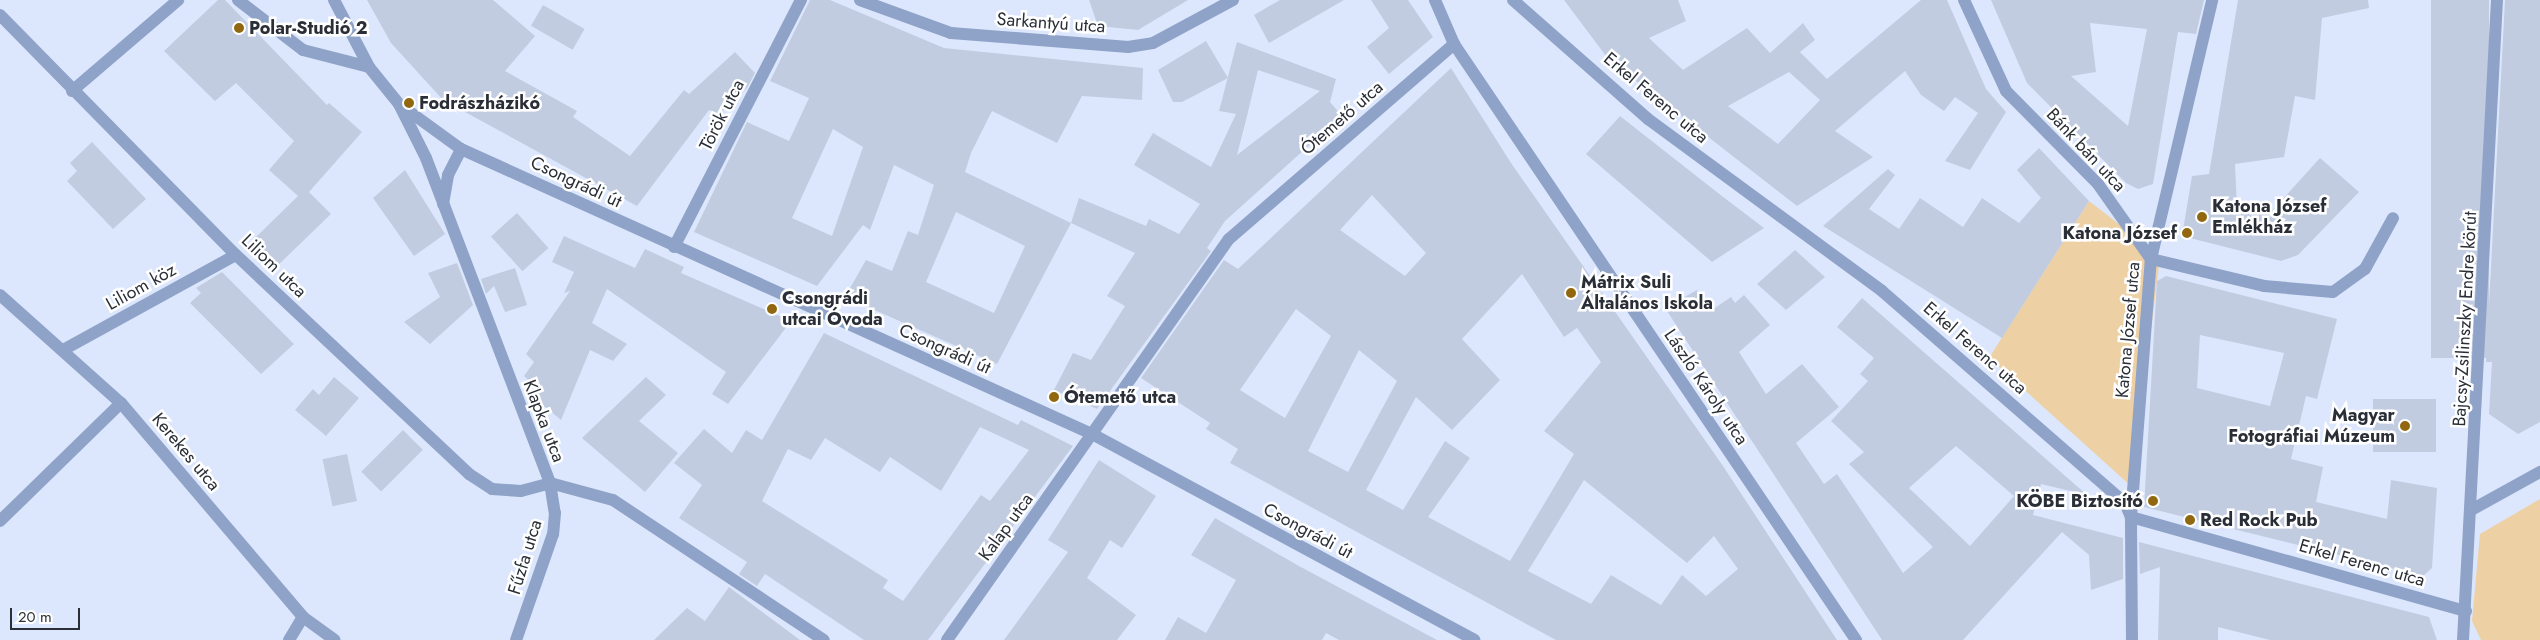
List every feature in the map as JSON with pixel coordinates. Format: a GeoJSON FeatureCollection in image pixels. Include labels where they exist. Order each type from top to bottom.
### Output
{"type":"FeatureCollection","features":[{"type":"Feature","properties":{"kind":"street"},"geometry":{"type":"LineString","coordinates":[[72,91],[178,0]]}},
{"type":"Feature","properties":{"kind":"street"},"geometry":{"type":"LineString","coordinates":[[238,0],[303,50],[368,67]]}},
{"type":"Feature","properties":{"kind":"street","name":"Csongrádi út"},"geometry":{"type":"LineString","coordinates":[[334,0],[368,67],[399,104],[461,149],[674,247],[1094,435],[1456,636],[1474,640]]}},
{"type":"Feature","properties":{"kind":"street","name":"Török utca"},"geometry":{"type":"LineString","coordinates":[[674,247],[801,0]]}},
{"type":"Feature","properties":{"kind":"street","name":"Sarkantyú utca"},"geometry":{"type":"LineString","coordinates":[[860,0],[951,34],[1128,47],[1153,43],[1233,0]]}},
{"type":"Feature","properties":{"kind":"street","name":"László Károly utca"},"geometry":{"type":"LineString","coordinates":[[1434,0],[1454,44],[1856,640]]}},
{"type":"Feature","properties":{"kind":"street","name":"Erkel Ferenc utca"},"geometry":{"type":"LineString","coordinates":[[1513,0],[1648,120],[1882,291],[2125,503],[2131,517],[2466,611]]}},
{"type":"Feature","properties":{"kind":"street","name":"Bánk bán utca"},"geometry":{"type":"LineString","coordinates":[[1964,0],[2006,92],[2098,184],[2151,259]]}},
{"type":"Feature","properties":{"kind":"street","name":"Katona József utca"},"geometry":{"type":"LineString","coordinates":[[2132,640],[2131,517],[2151,259],[2212,0]]}},
{"type":"Feature","properties":{"kind":"street","name":"Bajcsy-Zsilinszky Endre körút"},"geometry":{"type":"LineString","coordinates":[[2463,640],[2474,509],[2497,0]]}},
{"type":"Feature","properties":{"kind":"street","name":"Liliom utca"},"geometry":{"type":"LineString","coordinates":[[0,15],[72,91],[236,254],[469,474],[492,489],[521,491],[550,483]]}},
{"type":"Feature","properties":{"kind":"street","name":"Ótemető utca"},"geometry":{"type":"LineString","coordinates":[[1094,435],[1229,239],[1454,44]]}},
{"type":"Feature","properties":{"kind":"street","name":"Klapka utca"},"geometry":{"type":"LineString","coordinates":[[399,104],[444,204],[550,483],[613,500],[824,640]]}},
{"type":"Feature","properties":{"kind":"street"},"geometry":{"type":"LineString","coordinates":[[444,204],[448,175],[461,149]]}},
{"type":"Feature","properties":{"kind":"street"},"geometry":{"type":"LineString","coordinates":[[2151,259],[2264,286],[2334,292],[2365,269],[2393,218]]}},
{"type":"Feature","properties":{"kind":"street","name":"Liliom köz"},"geometry":{"type":"LineString","coordinates":[[63,350],[236,254]]}},
{"type":"Feature","properties":{"kind":"street","name":"Kerekes utca"},"geometry":{"type":"LineString","coordinates":[[0,295],[121,403],[303,617],[335,640]]}},
{"type":"Feature","properties":{"kind":"street"},"geometry":{"type":"LineString","coordinates":[[0,521],[121,403]]}},
{"type":"Feature","properties":{"kind":"street","name":"Kalap utca"},"geometry":{"type":"LineString","coordinates":[[947,640],[1094,435]]}},
{"type":"Feature","properties":{"kind":"street"},"geometry":{"type":"LineString","coordinates":[[2474,509],[2540,472]]}},
{"type":"Feature","properties":{"kind":"street","name":"Fűzfa utca"},"geometry":{"type":"LineString","coordinates":[[516,640],[553,534],[555,513],[550,483]]}},
{"type":"Feature","properties":{"kind":"street"},"geometry":{"type":"LineString","coordinates":[[289,640],[303,617]]}},
{"type":"Feature","properties":{"kind":"shaded area"},"geometry":{"type":"Polygon","coordinates":[[[2089,201],[2160,256],[2132,487],[1989,358],[2089,201]]]}},
{"type":"Feature","properties":{"kind":"shaded area"},"geometry":{"type":"Polygon","coordinates":[[[2540,499],[2540,640],[2481,640],[2472,621],[2480,534],[2540,499]]]}},
{"type":"Feature","properties":{"kind":"building"},"geometry":{"type":"Polygon","coordinates":[[[218,0],[225,0],[327,105],[329,103],[362,132],[309,192],[331,214],[274,269],[249,244],[298,196],[269,170],[294,141],[236,83],[215,101],[164,51],[218,0]]]}},
{"type":"Feature","properties":{"kind":"building"},"geometry":{"type":"Polygon","coordinates":[[[367,0],[493,0],[535,36],[505,71],[577,111],[573,117],[630,156],[684,90],[689,94],[735,52],[755,73],[747,88],[720,114],[709,110],[637,206],[443,100],[391,43],[367,0]]]}},
{"type":"Feature","properties":{"kind":"building"},"geometry":{"type":"Polygon","coordinates":[[[810,0],[830,0],[944,48],[1143,68],[1142,100],[1082,96],[1057,143],[992,111],[971,153],[965,172],[1071,223],[997,364],[845,297],[866,260],[892,271],[908,231],[918,235],[934,185],[894,165],[870,230],[863,225],[817,286],[694,232],[747,122],[789,141],[809,98],[770,81],[810,0]],[[833,129],[792,218],[832,236],[863,147],[833,129]],[[956,212],[926,282],[994,313],[1025,246],[956,212]]]}},
{"type":"Feature","properties":{"kind":"building"},"geometry":{"type":"Polygon","coordinates":[[[1089,0],[1188,0],[1138,30],[1098,26],[1089,0]]]}},
{"type":"Feature","properties":{"kind":"building"},"geometry":{"type":"Polygon","coordinates":[[[1280,0],[1344,0],[1269,43],[1254,15],[1280,0]]]}},
{"type":"Feature","properties":{"kind":"building"},"geometry":{"type":"Polygon","coordinates":[[[1371,0],[1408,0],[1433,37],[1389,74],[1367,47],[1389,28],[1371,0]]]}},
{"type":"Feature","properties":{"kind":"building"},"geometry":{"type":"Polygon","coordinates":[[[1564,0],[1678,0],[1686,21],[1649,38],[1683,70],[1747,28],[1770,53],[1803,23],[1815,40],[1800,52],[1827,79],[1921,0],[1947,0],[1986,89],[2006,112],[1970,170],[1945,161],[1978,113],[1955,97],[1944,111],[1921,95],[1905,71],[1835,131],[1873,157],[1797,206],[1609,60],[1564,0]],[[1789,72],[1728,106],[1778,144],[1820,100],[1789,72]]]}},
{"type":"Feature","properties":{"kind":"building"},"geometry":{"type":"Polygon","coordinates":[[[1991,0],[2204,0],[2196,34],[2178,32],[2153,184],[2138,189],[2126,183],[2027,83],[1991,0]],[[2090,23],[2096,72],[2071,76],[2128,126],[2147,29],[2090,23]]]}},
{"type":"Feature","properties":{"kind":"building"},"geometry":{"type":"Polygon","coordinates":[[[2238,0],[2368,0],[2369,8],[2322,18],[2315,100],[2295,96],[2284,157],[2235,164],[2237,208],[2270,213],[2320,158],[2359,192],[2298,255],[2281,261],[2182,236],[2192,176],[2209,174],[2238,0]]]}},
{"type":"Feature","properties":{"kind":"building"},"geometry":{"type":"Polygon","coordinates":[[[2431,0],[2489,0],[2489,358],[2431,358],[2431,0]]]}},
{"type":"Feature","properties":{"kind":"building"},"geometry":{"type":"Polygon","coordinates":[[[2505,0],[2540,0],[2540,422],[2518,434],[2489,414],[2492,362],[2486,362],[2505,0]]]}},
{"type":"Feature","properties":{"kind":"building"},"geometry":{"type":"Polygon","coordinates":[[[543,5],[585,29],[573,50],[531,26],[543,5]]]}},
{"type":"Feature","properties":{"kind":"building"},"geometry":{"type":"Polygon","coordinates":[[[1206,41],[1228,78],[1182,102],[1173,102],[1158,70],[1206,41]]]}},
{"type":"Feature","properties":{"kind":"building"},"geometry":{"type":"Polygon","coordinates":[[[1237,42],[1336,79],[1330,102],[1342,116],[1225,221],[1207,248],[1211,251],[1097,409],[1054,390],[1073,353],[1091,360],[1125,306],[1107,296],[1135,253],[1071,223],[1079,198],[1146,226],[1149,219],[1179,234],[1200,204],[1134,165],[1153,133],[1211,167],[1236,114],[1219,111],[1237,42]],[[1258,70],[1237,155],[1320,91],[1258,70]]]}},
{"type":"Feature","properties":{"kind":"building"},"geometry":{"type":"Polygon","coordinates":[[[1451,68],[1511,163],[1723,466],[1837,640],[1556,640],[1230,463],[1238,449],[1206,429],[1210,423],[1141,378],[1224,260],[1238,269],[1451,68]],[[1372,195],[1340,230],[1405,276],[1426,253],[1372,195]],[[1522,274],[1462,339],[1500,380],[1452,430],[1416,397],[1366,490],[1403,510],[1445,441],[1470,458],[1428,517],[1510,561],[1574,454],[1544,431],[1601,362],[1577,328],[1564,337],[1522,274]],[[1296,309],[1240,390],[1285,418],[1331,336],[1296,309]],[[1359,350],[1308,451],[1348,472],[1397,381],[1359,350]],[[1584,480],[1528,571],[1591,604],[1611,575],[1661,605],[1682,575],[1706,596],[1738,569],[1714,536],[1687,563],[1584,480]]]}},
{"type":"Feature","properties":{"kind":"building"},"geometry":{"type":"Polygon","coordinates":[[[1620,116],[1764,228],[1712,262],[1586,154],[1620,116]]]}},
{"type":"Feature","properties":{"kind":"building"},"geometry":{"type":"Polygon","coordinates":[[[92,142],[146,199],[113,229],[67,181],[77,171],[70,163],[92,142]]]}},
{"type":"Feature","properties":{"kind":"building"},"geometry":{"type":"Polygon","coordinates":[[[2039,148],[2089,201],[2002,338],[1823,226],[1888,169],[1895,175],[1869,209],[1899,229],[1920,198],[1963,227],[1982,198],[2019,223],[2041,198],[2017,170],[2039,148]]]}},
{"type":"Feature","properties":{"kind":"building"},"geometry":{"type":"Polygon","coordinates":[[[405,170],[445,234],[414,256],[373,198],[405,170]]]}},
{"type":"Feature","properties":{"kind":"building"},"geometry":{"type":"Polygon","coordinates":[[[517,213],[548,248],[522,271],[491,236],[517,213]]]}},
{"type":"Feature","properties":{"kind":"building"},"geometry":{"type":"Polygon","coordinates":[[[564,236],[635,268],[645,249],[684,267],[681,273],[791,321],[728,404],[712,394],[726,372],[607,289],[592,323],[627,344],[613,361],[590,350],[561,420],[533,397],[538,389],[524,376],[534,362],[526,354],[570,291],[564,293],[574,272],[552,262],[564,236]]]}},
{"type":"Feature","properties":{"kind":"building"},"geometry":{"type":"Polygon","coordinates":[[[1795,250],[1825,277],[1786,310],[1757,284],[1795,250]]]}},
{"type":"Feature","properties":{"kind":"building"},"geometry":{"type":"Polygon","coordinates":[[[457,263],[473,305],[430,344],[404,322],[440,297],[428,273],[457,263]]]}},
{"type":"Feature","properties":{"kind":"building"},"geometry":{"type":"Polygon","coordinates":[[[515,268],[527,305],[505,312],[494,286],[486,294],[481,279],[515,268]]]}},
{"type":"Feature","properties":{"kind":"building"},"geometry":{"type":"Polygon","coordinates":[[[222,272],[294,344],[261,374],[190,303],[201,293],[196,288],[222,272]]]}},
{"type":"Feature","properties":{"kind":"building"},"geometry":{"type":"Polygon","coordinates":[[[2166,276],[2337,319],[2317,399],[2306,396],[2291,459],[2323,467],[2316,502],[2387,519],[2391,480],[2437,488],[2432,568],[2423,576],[2144,507],[2157,281],[2166,276]],[[2200,335],[2197,388],[2270,406],[2284,353],[2200,335]]]}},
{"type":"Feature","properties":{"kind":"building"},"geometry":{"type":"Polygon","coordinates":[[[1697,290],[1712,310],[1731,297],[1735,303],[1744,295],[1770,325],[1739,352],[1766,394],[1802,364],[1839,407],[1796,443],[1824,484],[1837,474],[1903,573],[1933,547],[1849,464],[1864,452],[1831,421],[1868,381],[1860,374],[1874,358],[1837,327],[1862,298],[2087,495],[2041,484],[2033,515],[2123,538],[2123,579],[2091,590],[2089,555],[2062,532],[1963,640],[1882,640],[1665,308],[1697,290]],[[1956,446],[1909,488],[1970,546],[2014,496],[1956,446]]]}},
{"type":"Feature","properties":{"kind":"building"},"geometry":{"type":"Polygon","coordinates":[[[824,333],[1018,425],[1021,420],[1073,446],[928,640],[864,640],[765,574],[757,586],[739,574],[747,562],[679,518],[702,485],[674,463],[704,429],[732,453],[746,430],[762,440],[824,333]],[[980,427],[941,491],[890,457],[880,472],[825,438],[811,460],[788,449],[762,501],[888,580],[883,588],[903,601],[981,495],[990,501],[1029,450],[980,427]]]}},
{"type":"Feature","properties":{"kind":"building"},"geometry":{"type":"Polygon","coordinates":[[[334,377],[359,398],[326,436],[295,410],[313,389],[319,395],[334,377]]]}},
{"type":"Feature","properties":{"kind":"building"},"geometry":{"type":"Polygon","coordinates":[[[646,377],[666,395],[639,421],[678,453],[645,492],[582,438],[646,377]]]}},
{"type":"Feature","properties":{"kind":"building","name":"Magyar Fotográfiai Múzeum"},"geometry":{"type":"Polygon","coordinates":[[[2373,399],[2436,399],[2436,452],[2373,452],[2373,399]]]}},
{"type":"Feature","properties":{"kind":"building"},"geometry":{"type":"Polygon","coordinates":[[[403,430],[423,450],[381,492],[361,472],[403,430]]]}},
{"type":"Feature","properties":{"kind":"building"},"geometry":{"type":"Polygon","coordinates":[[[347,454],[357,501],[333,506],[323,459],[347,454]]]}},
{"type":"Feature","properties":{"kind":"building"},"geometry":{"type":"Polygon","coordinates":[[[1099,460],[1156,496],[1122,548],[1110,540],[1087,578],[1136,615],[1117,640],[1004,640],[1068,552],[1048,540],[1099,460]]]}},
{"type":"Feature","properties":{"kind":"building"},"geometry":{"type":"Polygon","coordinates":[[[1215,518],[1299,566],[1437,640],[1339,640],[1326,633],[1322,640],[1165,640],[1178,617],[1206,633],[1236,580],[1191,555],[1215,518]]]}},
{"type":"Feature","properties":{"kind":"building"},"geometry":{"type":"Polygon","coordinates":[[[2139,542],[2429,617],[2437,640],[2270,640],[2218,627],[2218,640],[2158,640],[2160,567],[2140,574],[2139,542]]]}},
{"type":"Feature","properties":{"kind":"building"},"geometry":{"type":"Polygon","coordinates":[[[729,587],[800,640],[654,640],[687,608],[705,621],[729,587]]]}},
{"type":"Feature","properties":{"kind":"place","name":"Polar-Studió 2"},"geometry":{"type":"Point","coordinates":[239,28]}},
{"type":"Feature","properties":{"kind":"place","name":"Fodrászházikó"},"geometry":{"type":"Point","coordinates":[409,103]}},
{"type":"Feature","properties":{"kind":"place","name":"Katona József Emlékház"},"geometry":{"type":"Point","coordinates":[2202,217]}},
{"type":"Feature","properties":{"kind":"place","name":"Katona József"},"geometry":{"type":"Point","coordinates":[2187,233]}},
{"type":"Feature","properties":{"kind":"place","name":"Mátrix Suli Általános Iskola"},"geometry":{"type":"Point","coordinates":[1571,293]}},
{"type":"Feature","properties":{"kind":"place","name":"Csongrádi utcai Óvoda"},"geometry":{"type":"Point","coordinates":[772,309]}},
{"type":"Feature","properties":{"kind":"place","name":"Ótemető utca"},"geometry":{"type":"Point","coordinates":[1054,397]}},
{"type":"Feature","properties":{"kind":"place","name":"Magyar Fotográfiai Múzeum"},"geometry":{"type":"Point","coordinates":[2405,426]}},
{"type":"Feature","properties":{"kind":"place","name":"KÖBE Biztosító"},"geometry":{"type":"Point","coordinates":[2153,501]}},
{"type":"Feature","properties":{"kind":"place","name":"Red Rock Pub"},"geometry":{"type":"Point","coordinates":[2190,520]}}]}
